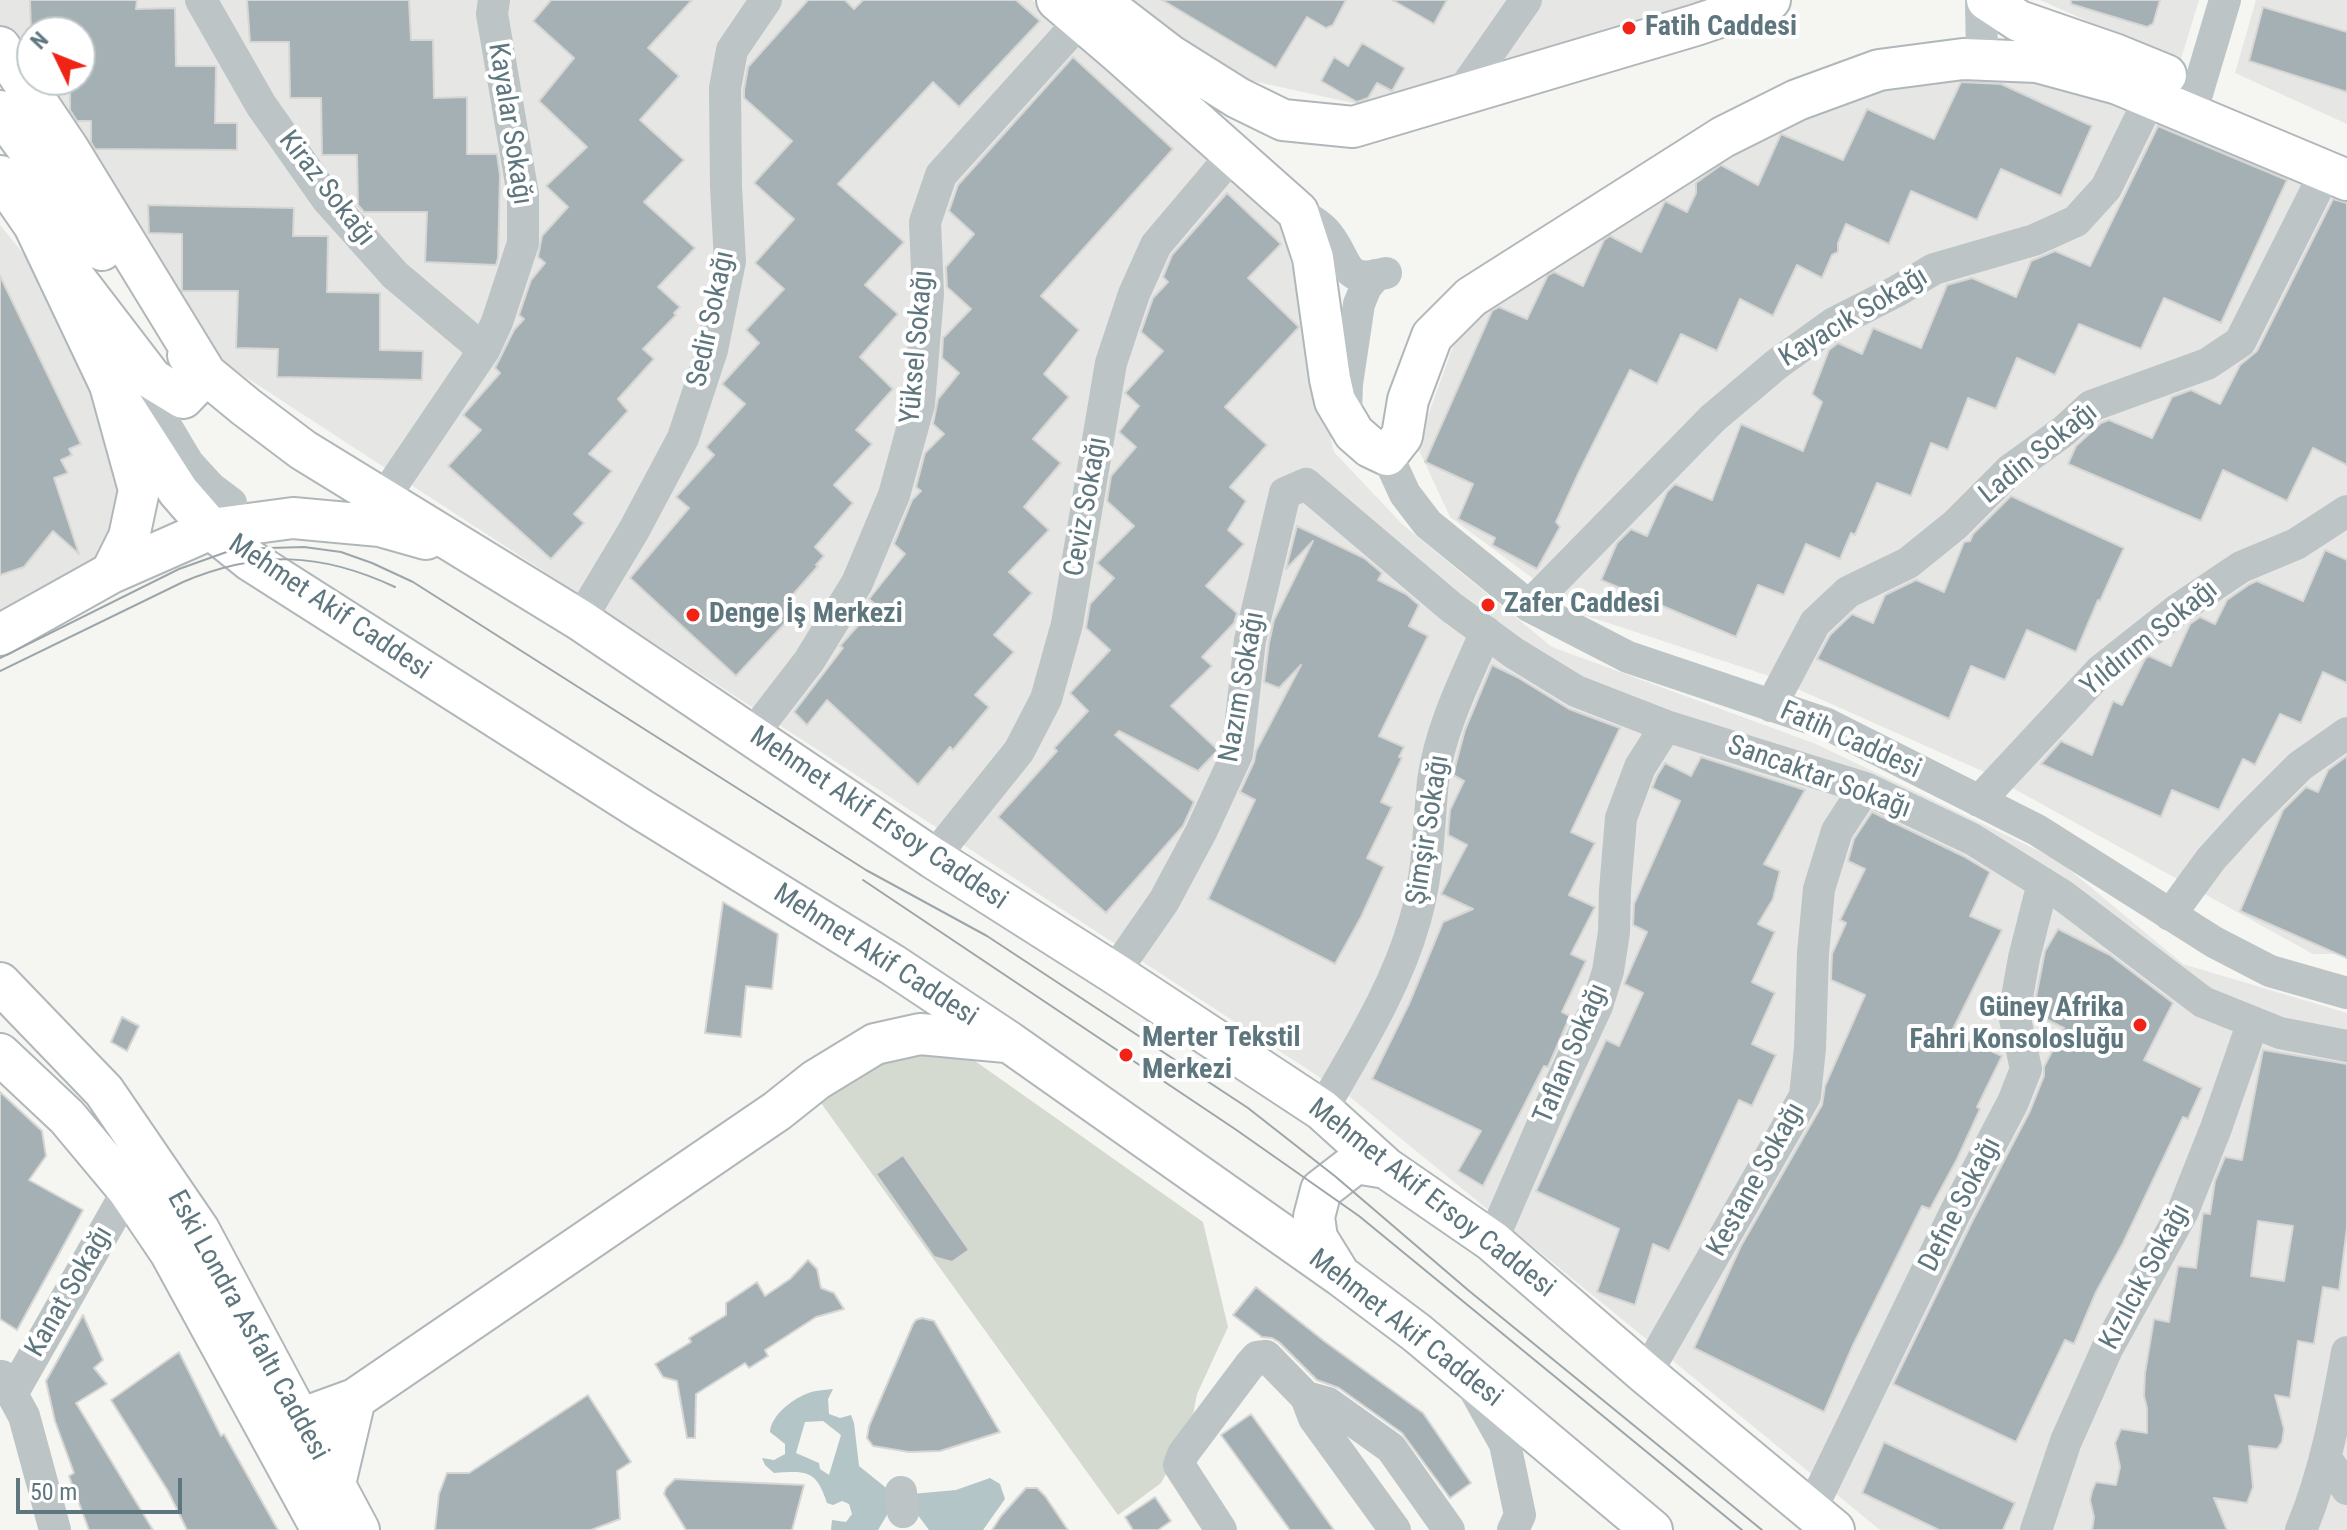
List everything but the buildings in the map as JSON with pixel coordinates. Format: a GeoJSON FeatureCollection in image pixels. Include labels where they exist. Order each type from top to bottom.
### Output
{"type":"FeatureCollection","features":[{"type":"Feature","properties":{"kind":"main road"},"geometry":{"type":"LineString","coordinates":[[1079,7],[1171,56],[1238,98],[1283,120],[1353,127],[1770,0]]}},
{"type":"Feature","properties":{"kind":"main road"},"geometry":{"type":"LineString","coordinates":[[1984,0],[2019,21],[2117,55],[2194,101],[2340,167]]}},
{"type":"Feature","properties":{"kind":"main road"},"geometry":{"type":"LineString","coordinates":[[1079,7],[1298,212],[1313,258],[1335,401],[1354,433],[1370,447],[1387,455],[1402,436],[1408,400],[1432,336],[1471,297],[1723,137],[1797,100],[1879,70],[1982,59],[2037,62],[2118,84],[2150,98],[2194,101]]}},
{"type":"Feature","properties":{"kind":"main road","name":"Mehmet Akif Ersoy Caddesi"},"geometry":{"type":"LineString","coordinates":[[0,47],[69,150],[206,374],[303,450],[580,620],[933,858],[1322,1110],[1386,1168],[1492,1241],[1822,1521]]}},
{"type":"Feature","properties":{"kind":"main road"},"geometry":{"type":"LineString","coordinates":[[1233,154],[1237,140],[1249,124],[1260,115],[1269,113]]}},
{"type":"Feature","properties":{"kind":"main road"},"geometry":{"type":"LineString","coordinates":[[0,176],[152,379],[183,398],[206,374],[151,315],[5,119]]}},
{"type":"Feature","properties":{"kind":"main road"},"geometry":{"type":"LineString","coordinates":[[34,225],[110,385],[139,490],[129,537],[111,573]]}},
{"type":"Feature","properties":{"kind":"main road","name":"Mehmet Akif Caddesi"},"geometry":{"type":"LineString","coordinates":[[110,385],[178,491],[221,516],[251,561],[893,965],[1009,1042],[1341,1276],[1466,1373],[1652,1530]]}},
{"type":"Feature","properties":{"kind":"main road"},"geometry":{"type":"LineString","coordinates":[[0,635],[221,516],[293,518],[380,526],[468,551]]}},
{"type":"Feature","properties":{"kind":"main road","name":"Eski Londra Asfaltı Caddesi"},"geometry":{"type":"LineString","coordinates":[[0,983],[104,1091],[199,1230],[359,1530]]}},
{"type":"Feature","properties":{"kind":"main road"},"geometry":{"type":"LineString","coordinates":[[261,1418],[300,1419],[355,1399],[777,1111],[816,1080],[875,1044],[920,1034],[1009,1042]]}},
{"type":"Feature","properties":{"kind":"main road","name":"Eski Londra Asfaltı Caddesi"},"geometry":{"type":"LineString","coordinates":[[0,1054],[67,1117],[128,1190],[170,1252],[322,1530]]}},
{"type":"Feature","properties":{"kind":"main road"},"geometry":{"type":"LineString","coordinates":[[1341,1276],[1317,1238],[1314,1217],[1321,1190],[1356,1163],[1386,1168]]}},
{"type":"Feature","properties":{"kind":"main road"},"geometry":{"type":"LineString","coordinates":[[335,1484],[355,1399]]}},
{"type":"Feature","properties":{"kind":"street","name":"Kiraz Sokağı"},"geometry":{"type":"LineString","coordinates":[[201,0],[261,105],[327,199],[395,275],[484,350]]}},
{"type":"Feature","properties":{"kind":"street","name":"Kayalar Sokağı"},"geometry":{"type":"LineString","coordinates":[[383,499],[484,350],[497,322],[523,243],[523,195],[492,14],[494,0]]}},
{"type":"Feature","properties":{"kind":"street","name":"Sedir Sokağı"},"geometry":{"type":"LineString","coordinates":[[580,620],[634,530],[683,438],[712,350],[730,261],[725,88],[732,50],[766,0]]}},
{"type":"Feature","properties":{"kind":"street"},"geometry":{"type":"LineString","coordinates":[[1459,96],[1526,0]]}},
{"type":"Feature","properties":{"kind":"street"},"geometry":{"type":"LineString","coordinates":[[1982,59],[1984,0]]}},
{"type":"Feature","properties":{"kind":"street"},"geometry":{"type":"LineString","coordinates":[[2194,101],[2225,0]]}},
{"type":"Feature","properties":{"kind":"street","name":"Yüksel Sokağı"},"geometry":{"type":"LineString","coordinates":[[752,735],[809,661],[857,583],[894,495],[919,404],[928,294],[925,222],[941,175],[1079,7]]}},
{"type":"Feature","properties":{"kind":"street","name":"Kayacık Sokağı"},"geometry":{"type":"LineString","coordinates":[[1529,606],[1713,418],[1788,356],[1834,323],[1934,269],[2034,240],[2076,221],[2106,188],[2150,98]]}},
{"type":"Feature","properties":{"kind":"street","name":"Ceviz Sokağı"},"geometry":{"type":"LineString","coordinates":[[933,858],[1019,751],[1046,699],[1067,624],[1111,363],[1134,294],[1156,245],[1233,154]]}},
{"type":"Feature","properties":{"kind":"street","name":"Ladin Sokağı"},"geometry":{"type":"LineString","coordinates":[[1771,706],[1815,623],[1848,592],[1908,563],[1955,525],[2010,470],[2064,431],[2091,406],[2207,364],[2240,342],[2340,167]]}},
{"type":"Feature","properties":{"kind":"street"},"geometry":{"type":"LineString","coordinates":[[1298,212],[1329,235],[1349,270],[1363,276],[1381,274],[1366,287],[1359,304],[1347,384],[1346,419]]}},
{"type":"Feature","properties":{"kind":"street","name":"Fatih Caddesi"},"geometry":{"type":"LineString","coordinates":[[1387,455],[1405,494],[1428,524],[1529,606],[1628,657],[1827,724],[2037,830],[2214,942],[2270,971],[2347,993]]}},
{"type":"Feature","properties":{"kind":"street","name":"Sancaktar Sokağı"},"geometry":{"type":"LineString","coordinates":[[1306,484],[1451,607],[1514,653],[1576,691],[1666,726],[1865,788],[1972,839],[2062,895],[2203,1002],[2280,1033],[2347,1046]]}},
{"type":"Feature","properties":{"kind":"street","name":"Nazım Sokağı"},"geometry":{"type":"LineString","coordinates":[[1114,973],[1164,901],[1201,832],[1237,754],[1250,640],[1285,493],[1306,484]]}},
{"type":"Feature","properties":{"kind":"street","name":"Yıldırım Sokağı"},"geometry":{"type":"LineString","coordinates":[[1979,801],[2101,670],[2177,610],[2241,567],[2296,544],[2347,511]]}},
{"type":"Feature","properties":{"kind":"street","name":"Şimşir Sokağı"},"geometry":{"type":"LineString","coordinates":[[1322,1110],[1386,996],[1415,921],[1428,863],[1434,779],[1450,713],[1486,632]]}},
{"type":"Feature","properties":{"kind":"street","name":"Taflan Sokağı"},"geometry":{"type":"LineString","coordinates":[[1492,1241],[1597,1006],[1608,971],[1614,932],[1621,818],[1640,767],[1666,726]]}},
{"type":"Feature","properties":{"kind":"street"},"geometry":{"type":"LineString","coordinates":[[2170,915],[2211,859],[2250,816],[2300,766],[2347,733]]}},
{"type":"Feature","properties":{"kind":"street","name":"Kestane Sokağı"},"geometry":{"type":"LineString","coordinates":[[1646,1374],[1805,1096],[1819,889],[1837,831],[1865,788]]}},
{"type":"Feature","properties":{"kind":"street","name":"Defne Sokağı"},"geometry":{"type":"LineString","coordinates":[[1822,1521],[1955,1213],[2013,1102],[2026,1069],[2014,1014],[2043,883]]}},
{"type":"Feature","properties":{"kind":"street","name":"Kızılcık Sokağı"},"geometry":{"type":"LineString","coordinates":[[2036,1530],[2066,1441],[2107,1349],[2183,1211],[2253,1022]]}},
{"type":"Feature","properties":{"kind":"street","name":"Kanat Sokağı"},"geometry":{"type":"LineString","coordinates":[[6,1384],[128,1190]]}},
{"type":"Feature","properties":{"kind":"street"},"geometry":{"type":"LineString","coordinates":[[2301,1530],[2314,1498],[2335,1419],[2347,1352]]}},
{"type":"Feature","properties":{"kind":"street"},"geometry":{"type":"LineString","coordinates":[[1221,1530],[1179,1465],[1183,1454],[1257,1357],[1266,1356],[1306,1397],[1314,1418],[1395,1530]]}},
{"type":"Feature","properties":{"kind":"street"},"geometry":{"type":"LineString","coordinates":[[1466,1373],[1505,1444],[1520,1515],[1513,1530]]}},
{"type":"Feature","properties":{"kind":"street"},"geometry":{"type":"LineString","coordinates":[[6,1384],[24,1416],[55,1530]]}},
{"type":"Feature","properties":{"kind":"street"},"geometry":{"type":"LineString","coordinates":[[1306,1397],[1328,1403],[1391,1448],[1449,1530]]}},
{"type":"Feature","properties":{"kind":"street"},"geometry":{"type":"LineString","coordinates":[[2325,1457],[2347,1489]]}},
{"type":"Feature","properties":{"kind":"shaded area","name":"Merter Tekstil Merkezi"},"geometry":{"type":"Polygon","coordinates":[[[0,0],[1032,0],[1280,215],[1334,452],[1403,525],[1552,647],[1816,744],[2058,860],[2183,964],[2347,1013],[2347,1530],[1880,1530],[1350,1097],[218,359],[45,96],[96,96],[96,16],[16,16],[16,50],[0,26],[0,0]]]}},
{"type":"Feature","properties":{"kind":"shaded area"},"geometry":{"type":"Polygon","coordinates":[[[1127,0],[1732,0],[1380,109],[1230,76],[1127,0]]]}},
{"type":"Feature","properties":{"kind":"shaded area"},"geometry":{"type":"Polygon","coordinates":[[[2040,0],[2199,0],[2180,62],[2040,0]]]}},
{"type":"Feature","properties":{"kind":"shaded area"},"geometry":{"type":"Polygon","coordinates":[[[2256,0],[2347,0],[2347,124],[2235,73],[2256,0]]]}},
{"type":"Feature","properties":{"kind":"shaded area"},"geometry":{"type":"Polygon","coordinates":[[[1951,72],[2067,87],[2347,194],[2347,954],[2313,954],[1980,770],[1766,675],[1581,614],[1450,517],[1417,446],[1459,330],[1674,181],[1822,103],[1951,72]]]}},
{"type":"Feature","properties":{"kind":"shaded area"},"geometry":{"type":"Polygon","coordinates":[[[0,225],[31,263],[116,443],[123,476],[114,531],[90,568],[0,616],[0,225]]]}},
{"type":"Feature","properties":{"kind":"shaded area"},"geometry":{"type":"Polygon","coordinates":[[[932,1046],[968,1056],[1203,1222],[1228,1327],[1197,1394],[1190,1430],[1161,1483],[1118,1515],[821,1103],[889,1053],[932,1046]]]}},
{"type":"Feature","properties":{"kind":"shaded area"},"geometry":{"type":"Polygon","coordinates":[[[833,1389],[828,1399],[829,1414],[840,1418],[851,1415],[859,1466],[885,1487],[901,1495],[956,1490],[990,1478],[1000,1484],[1005,1499],[983,1530],[929,1530],[908,1502],[893,1505],[878,1530],[831,1530],[832,1520],[846,1522],[852,1514],[849,1504],[842,1501],[833,1505],[827,1503],[814,1478],[794,1472],[774,1473],[762,1458],[774,1460],[785,1454],[785,1444],[770,1432],[774,1420],[783,1409],[809,1393],[833,1389]],[[823,1421],[805,1422],[796,1453],[819,1463],[820,1469],[829,1475],[841,1435],[823,1421]]]}},
{"type":"Feature","properties":{"kind":"tram line"},"geometry":{"type":"LineString","coordinates":[[0,658],[179,569],[235,549],[304,547],[341,552],[413,582],[866,870],[987,936],[1248,1108],[1336,1177],[1468,1290],[1762,1530]]}},
{"type":"Feature","properties":{"kind":"tram line"},"geometry":{"type":"LineString","coordinates":[[0,671],[183,582],[238,564],[289,559],[315,562],[367,575],[395,587]]}},
{"type":"Feature","properties":{"kind":"tram line"},"geometry":{"type":"LineString","coordinates":[[863,880],[1235,1129],[1359,1216],[1742,1530]]}},
{"type":"Feature","properties":{"kind":"place","name":"Fatih Caddesi"},"geometry":{"type":"Point","coordinates":[1629,28]}},
{"type":"Feature","properties":{"kind":"place","name":"Zafer Caddesi"},"geometry":{"type":"Point","coordinates":[1488,605]}},
{"type":"Feature","properties":{"kind":"place","name":"Denge İş Merkezi"},"geometry":{"type":"Point","coordinates":[693,615]}},
{"type":"Feature","properties":{"kind":"place","name":"Güney Afrika Fahri Konsolosluğu"},"geometry":{"type":"Point","coordinates":[2140,1025]}},
{"type":"Feature","properties":{"kind":"place","name":"Merter Tekstil Merkezi"},"geometry":{"type":"Point","coordinates":[1126,1055]}}]}
